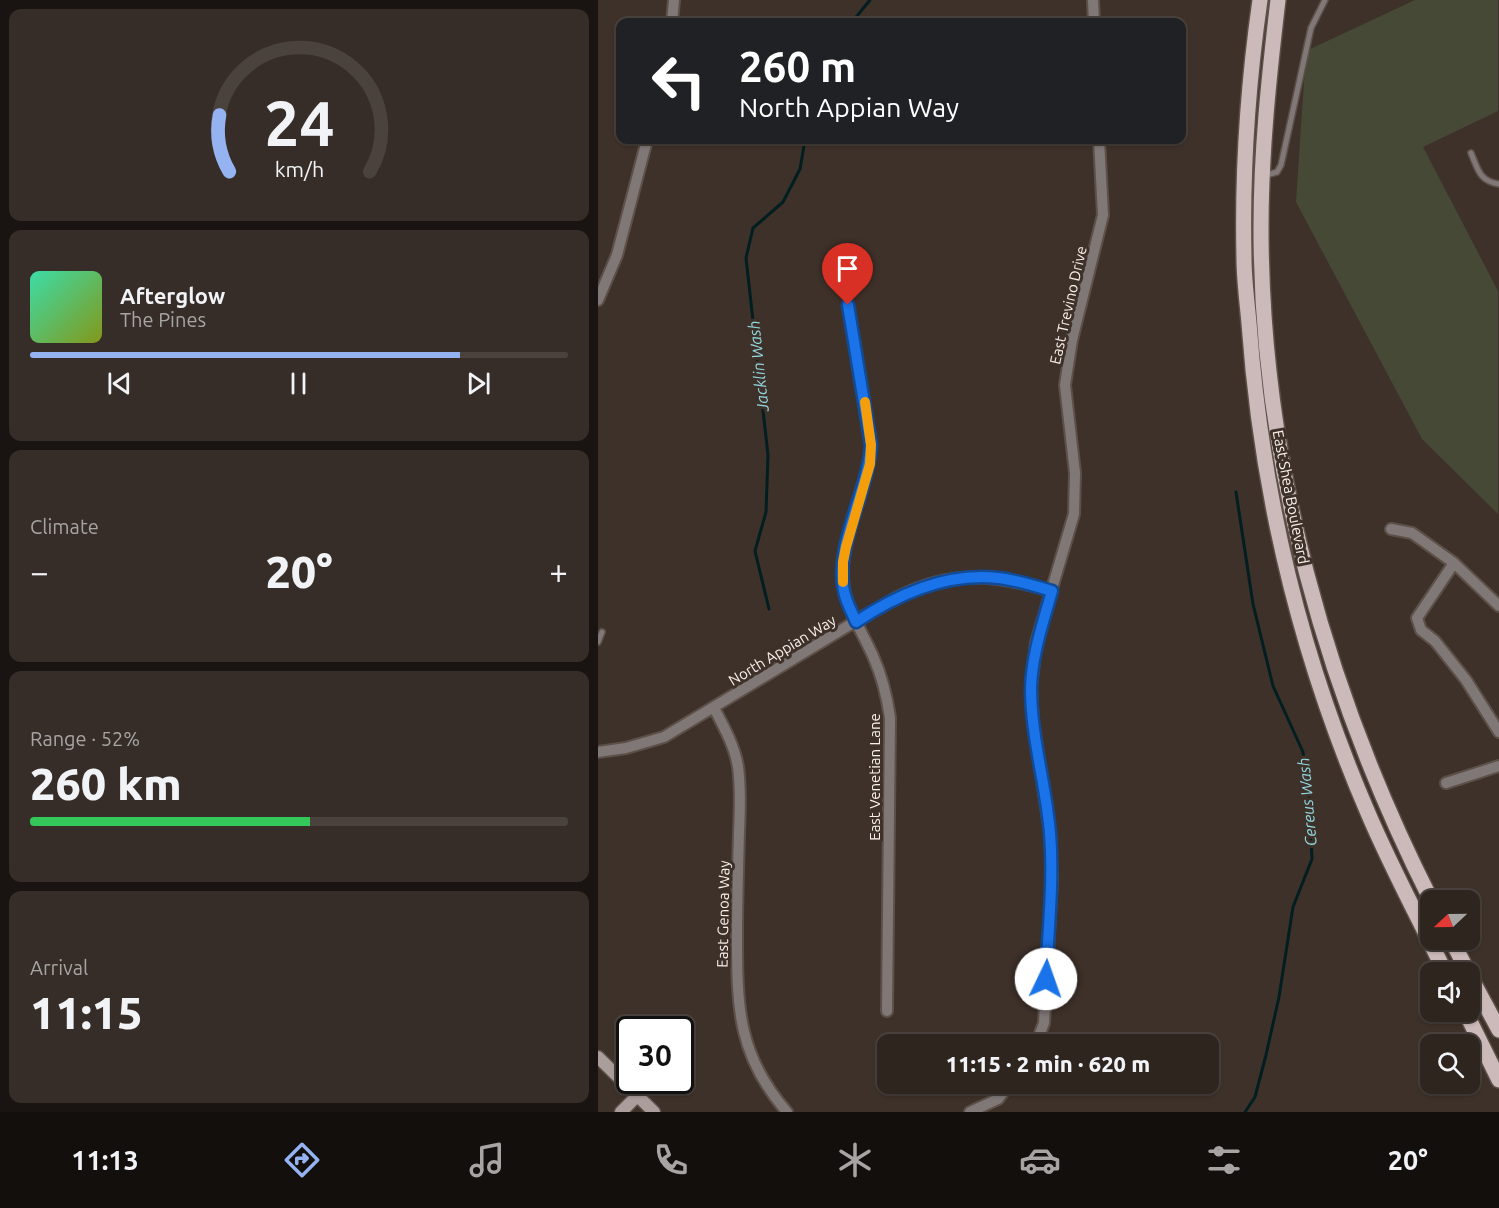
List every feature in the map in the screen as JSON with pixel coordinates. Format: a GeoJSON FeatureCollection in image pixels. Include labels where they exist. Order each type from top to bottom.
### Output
{"type":"FeatureCollection","features":[{"type":"Feature","properties":{"kind":"main road","name":"East Shea Boulevard"},"geometry":{"type":"LineString","coordinates":[[1260,0],[1250,90],[1244,258],[1257,418],[1269,491],[1299,618],[1341,746],[1368,813],[1440,962]]}},
{"type":"Feature","properties":{"kind":"main road","name":"East Shea Boulevard"},"geometry":{"type":"LineString","coordinates":[[1278,0],[1268,84],[1261,229],[1267,352],[1279,440],[1300,547],[1321,629],[1352,721],[1379,791],[1426,890]]}},
{"type":"Feature","properties":{"kind":"main road"},"geometry":{"type":"LineString","coordinates":[[1283,551],[1300,547]]}},
{"type":"Feature","properties":{"kind":"main road"},"geometry":{"type":"LineString","coordinates":[[1480,995],[1498,1030]]}},
{"type":"Feature","properties":{"kind":"main road"},"geometry":{"type":"LineString","coordinates":[[1470,1022],[1498,1080]]}},
{"type":"Feature","properties":{"kind":"main road"},"geometry":{"type":"LineString","coordinates":[[598,1058],[654,1112]]}},
{"type":"Feature","properties":{"kind":"main road"},"geometry":{"type":"LineString","coordinates":[[621,1112],[637,1096]]}},
{"type":"Feature","properties":{"kind":"street"},"geometry":{"type":"LineString","coordinates":[[672,18],[674,0]]}},
{"type":"Feature","properties":{"kind":"street"},"geometry":{"type":"LineString","coordinates":[[1093,0],[1094,18]]}},
{"type":"Feature","properties":{"kind":"street"},"geometry":{"type":"LineString","coordinates":[[598,300],[617,255],[646,144]]}},
{"type":"Feature","properties":{"kind":"street","name":"East Trevino Drive"},"geometry":{"type":"LineString","coordinates":[[1040,1034],[1044,1023],[1052,878],[1050,832],[1033,722],[1031,688],[1036,643],[1074,514],[1075,473],[1065,385],[1072,340],[1095,255],[1103,215],[1099,144]]}},
{"type":"Feature","properties":{"kind":"street","name":"East Venetian Lane"},"geometry":{"type":"LineString","coordinates":[[848,305],[871,445],[870,464],[843,562],[844,591],[882,676],[890,718],[887,1011]]}},
{"type":"Feature","properties":{"kind":"street"},"geometry":{"type":"LineString","coordinates":[[1391,529],[1412,534],[1454,563],[1498,606]]}},
{"type":"Feature","properties":{"kind":"street"},"geometry":{"type":"LineString","coordinates":[[1454,563],[1417,618],[1417,623],[1421,630],[1435,641],[1466,680],[1498,732]]}},
{"type":"Feature","properties":{"kind":"street","name":"North Appian Way"},"geometry":{"type":"LineString","coordinates":[[598,752],[626,748],[664,737],[899,597],[922,587],[949,580],[998,578],[1052,591]]}},
{"type":"Feature","properties":{"kind":"street","name":"East Genoa Way"},"geometry":{"type":"LineString","coordinates":[[714,708],[731,743],[738,767],[740,800],[737,972],[740,1020],[750,1054],[759,1073],[787,1112]]}},
{"type":"Feature","properties":{"kind":"street"},"geometry":{"type":"LineString","coordinates":[[1446,783],[1498,766]]}},
{"type":"Feature","properties":{"kind":"street"},"geometry":{"type":"LineString","coordinates":[[970,1112],[997,1100],[1002,1094]]}},
{"type":"Feature","properties":{"kind":"lane"},"geometry":{"type":"LineString","coordinates":[[1262,172],[1270,174],[1277,172],[1281,165],[1311,28],[1325,0]]}},
{"type":"Feature","properties":{"kind":"lane"},"geometry":{"type":"LineString","coordinates":[[1471,153],[1484,179],[1498,184]]}},
{"type":"Feature","properties":{"kind":"lane"},"geometry":{"type":"LineString","coordinates":[[598,642],[602,632]]}},
{"type":"Feature","properties":{"kind":"green space"},"geometry":{"type":"Polygon","coordinates":[[[1415,0],[1498,0],[1498,111],[1423,147],[1498,291],[1498,514],[1422,439],[1296,202],[1306,51],[1415,0]]]}},
{"type":"Feature","properties":{"kind":"waterway","name":"Jacklin Wash"},"geometry":{"type":"LineString","coordinates":[[855,18],[870,0]]}},
{"type":"Feature","properties":{"kind":"waterway","name":"Jacklin Wash"},"geometry":{"type":"LineString","coordinates":[[769,609],[755,551],[766,512],[768,455],[746,258],[753,228],[783,202],[800,169],[804,144]]}},
{"type":"Feature","properties":{"kind":"waterway","name":"Cereus Wash"},"geometry":{"type":"LineString","coordinates":[[1236,492],[1253,604],[1273,686],[1303,752],[1309,795],[1312,859],[1293,907],[1279,997],[1266,1055],[1255,1097],[1245,1112]]}},
{"type":"Feature","properties":{"kind":"slow traffic"},"geometry":{"type":"LineString","coordinates":[[843,582],[846,547],[870,464],[871,445],[865,402]]}},
{"type":"Feature","properties":{"kind":"route"},"geometry":{"type":"LineString","coordinates":[[848,305],[871,445],[870,464],[843,562],[844,591],[856,622],[899,597],[922,587],[949,580],[977,577],[998,578],[1052,591],[1036,643],[1031,688],[1033,722],[1050,832],[1052,878],[1046,979]]}}]}
